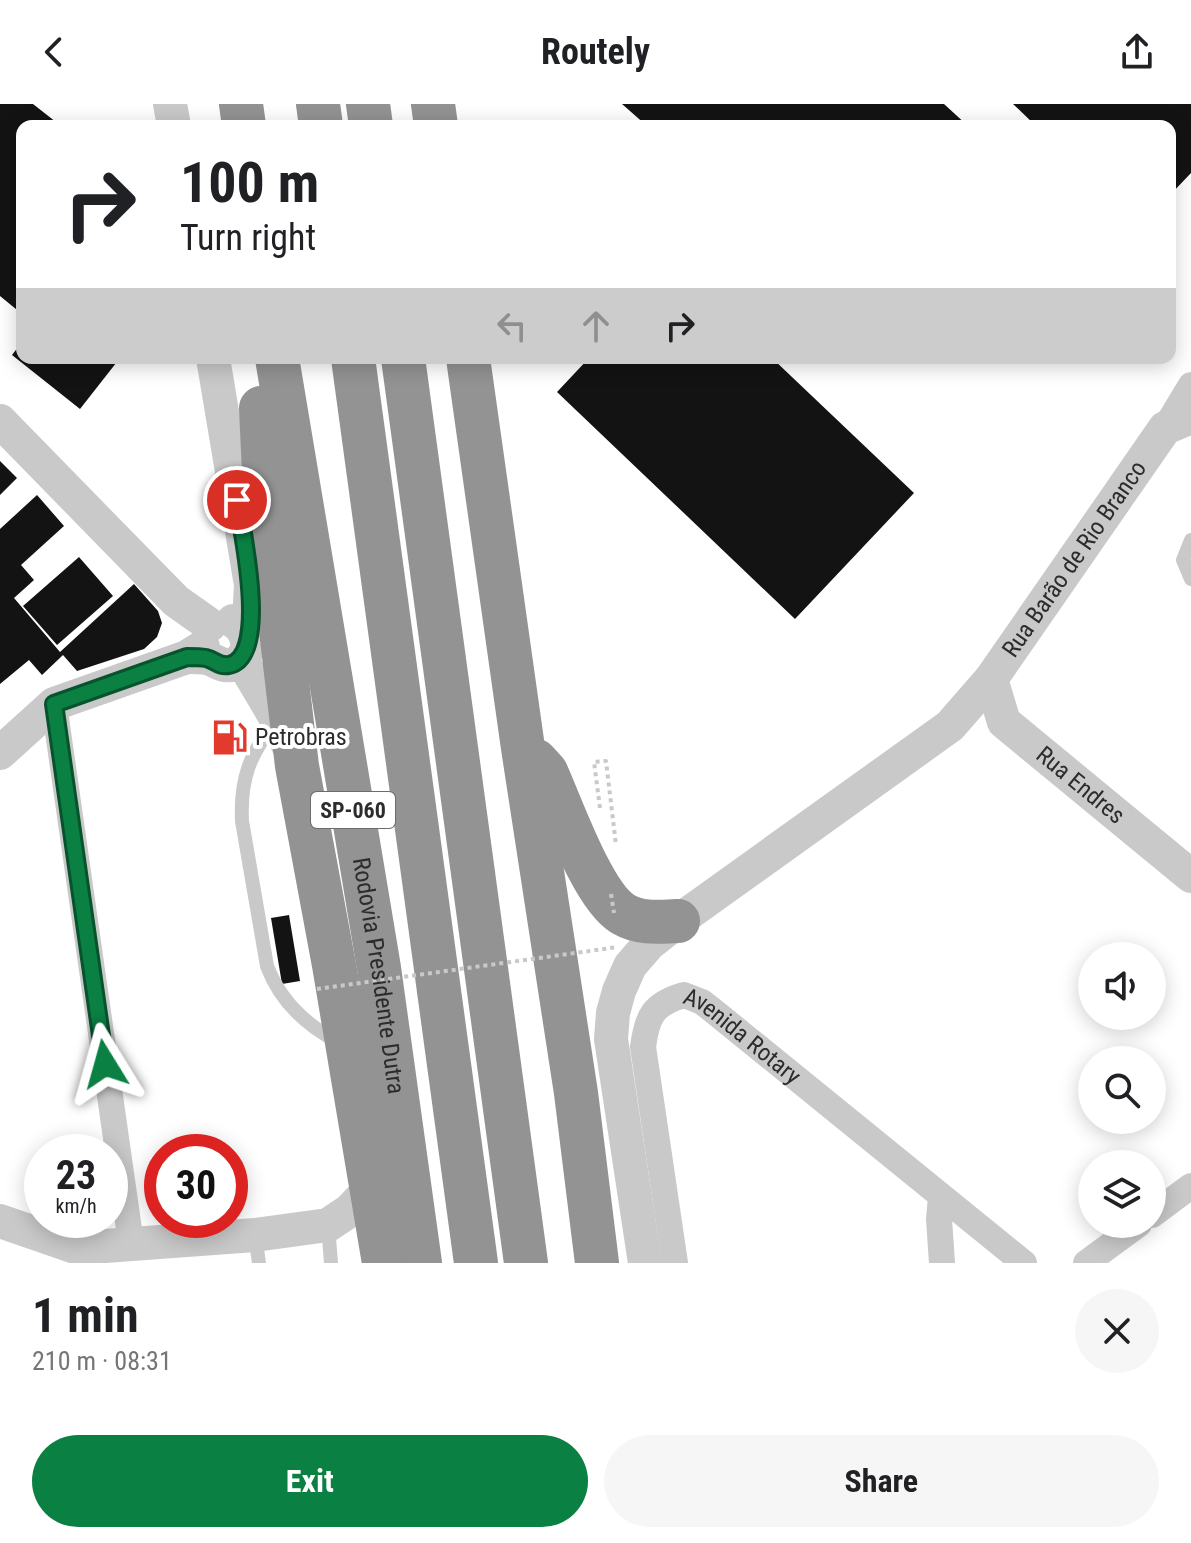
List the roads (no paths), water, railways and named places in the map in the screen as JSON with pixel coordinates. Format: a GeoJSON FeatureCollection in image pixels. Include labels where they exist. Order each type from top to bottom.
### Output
{"type":"FeatureCollection","features":[{"type":"Feature","properties":{"kind":"highway"},"geometry":{"type":"LineString","coordinates":[[263,364],[260,396],[265,495],[297,766],[349,1048],[384,1263]]}},
{"type":"Feature","properties":{"kind":"highway","name":"Rodovia Presidente Dutra"},"geometry":{"type":"LineString","coordinates":[[278,364],[379,968],[420,1263]]}},
{"type":"Feature","properties":{"kind":"highway","name":"SP-060"},"geometry":{"type":"LineString","coordinates":[[354,364],[476,1263]]}},
{"type":"Feature","properties":{"kind":"highway"},"geometry":{"type":"LineString","coordinates":[[404,364],[526,1263]]}},
{"type":"Feature","properties":{"kind":"highway"},"geometry":{"type":"LineString","coordinates":[[469,364],[576,1093],[597,1263]]}},
{"type":"Feature","properties":{"kind":"highway"},"geometry":{"type":"LineString","coordinates":[[523,748],[546,772],[592,874],[610,903],[621,913],[637,920],[678,921]]}},
{"type":"Feature","properties":{"kind":"street"},"geometry":{"type":"LineString","coordinates":[[0,753],[54,704],[219,643],[251,585],[214,364]]}},
{"type":"Feature","properties":{"kind":"street","name":"Rua Barão de Rio Branco"},"geometry":{"type":"LineString","coordinates":[[645,1263],[611,1039],[613,1013],[630,966],[649,944],[678,921],[950,726],[991,679],[1178,422],[1191,385]]}},
{"type":"Feature","properties":{"kind":"street"},"geometry":{"type":"LineString","coordinates":[[0,421],[219,643],[277,720],[297,766]]}},
{"type":"Feature","properties":{"kind":"street"},"geometry":{"type":"LineString","coordinates":[[950,726],[1004,722],[991,679]]}},
{"type":"Feature","properties":{"kind":"street"},"geometry":{"type":"LineString","coordinates":[[54,704],[131,1243]]}},
{"type":"Feature","properties":{"kind":"street","name":"Rua Endres"},"geometry":{"type":"LineString","coordinates":[[1004,722],[1191,876]]}},
{"type":"Feature","properties":{"kind":"street","name":"Avenida Rotary"},"geometry":{"type":"LineString","coordinates":[[675,1263],[643,1047],[645,1029],[651,1015],[659,1005],[684,995],[702,1002],[716,1013],[1024,1263]]}},
{"type":"Feature","properties":{"kind":"street"},"geometry":{"type":"LineString","coordinates":[[1166,1205],[1191,1186]]}},
{"type":"Feature","properties":{"kind":"street"},"geometry":{"type":"LineString","coordinates":[[0,1221],[78,1248],[131,1243],[257,1249],[328,1225],[349,1211],[372,1187]]}},
{"type":"Feature","properties":{"kind":"street"},"geometry":{"type":"LineString","coordinates":[[941,1197],[942,1263]]}},
{"type":"Feature","properties":{"kind":"street"},"geometry":{"type":"LineString","coordinates":[[1086,1263],[1120,1238]]}},
{"type":"Feature","properties":{"kind":"lane"},"geometry":{"type":"LineString","coordinates":[[1191,540],[1183,560],[1191,579]]}},
{"type":"Feature","properties":{"kind":"lane"},"geometry":{"type":"LineString","coordinates":[[277,720],[251,756],[241,800],[267,966],[274,986],[299,1015],[331,1039],[349,1048]]}},
{"type":"Feature","properties":{"kind":"lane"},"geometry":{"type":"LineString","coordinates":[[328,1225],[331,1263]]}},
{"type":"Feature","properties":{"kind":"place","name":"Petrobras"},"geometry":{"type":"Point","coordinates":[229,737]}}]}
